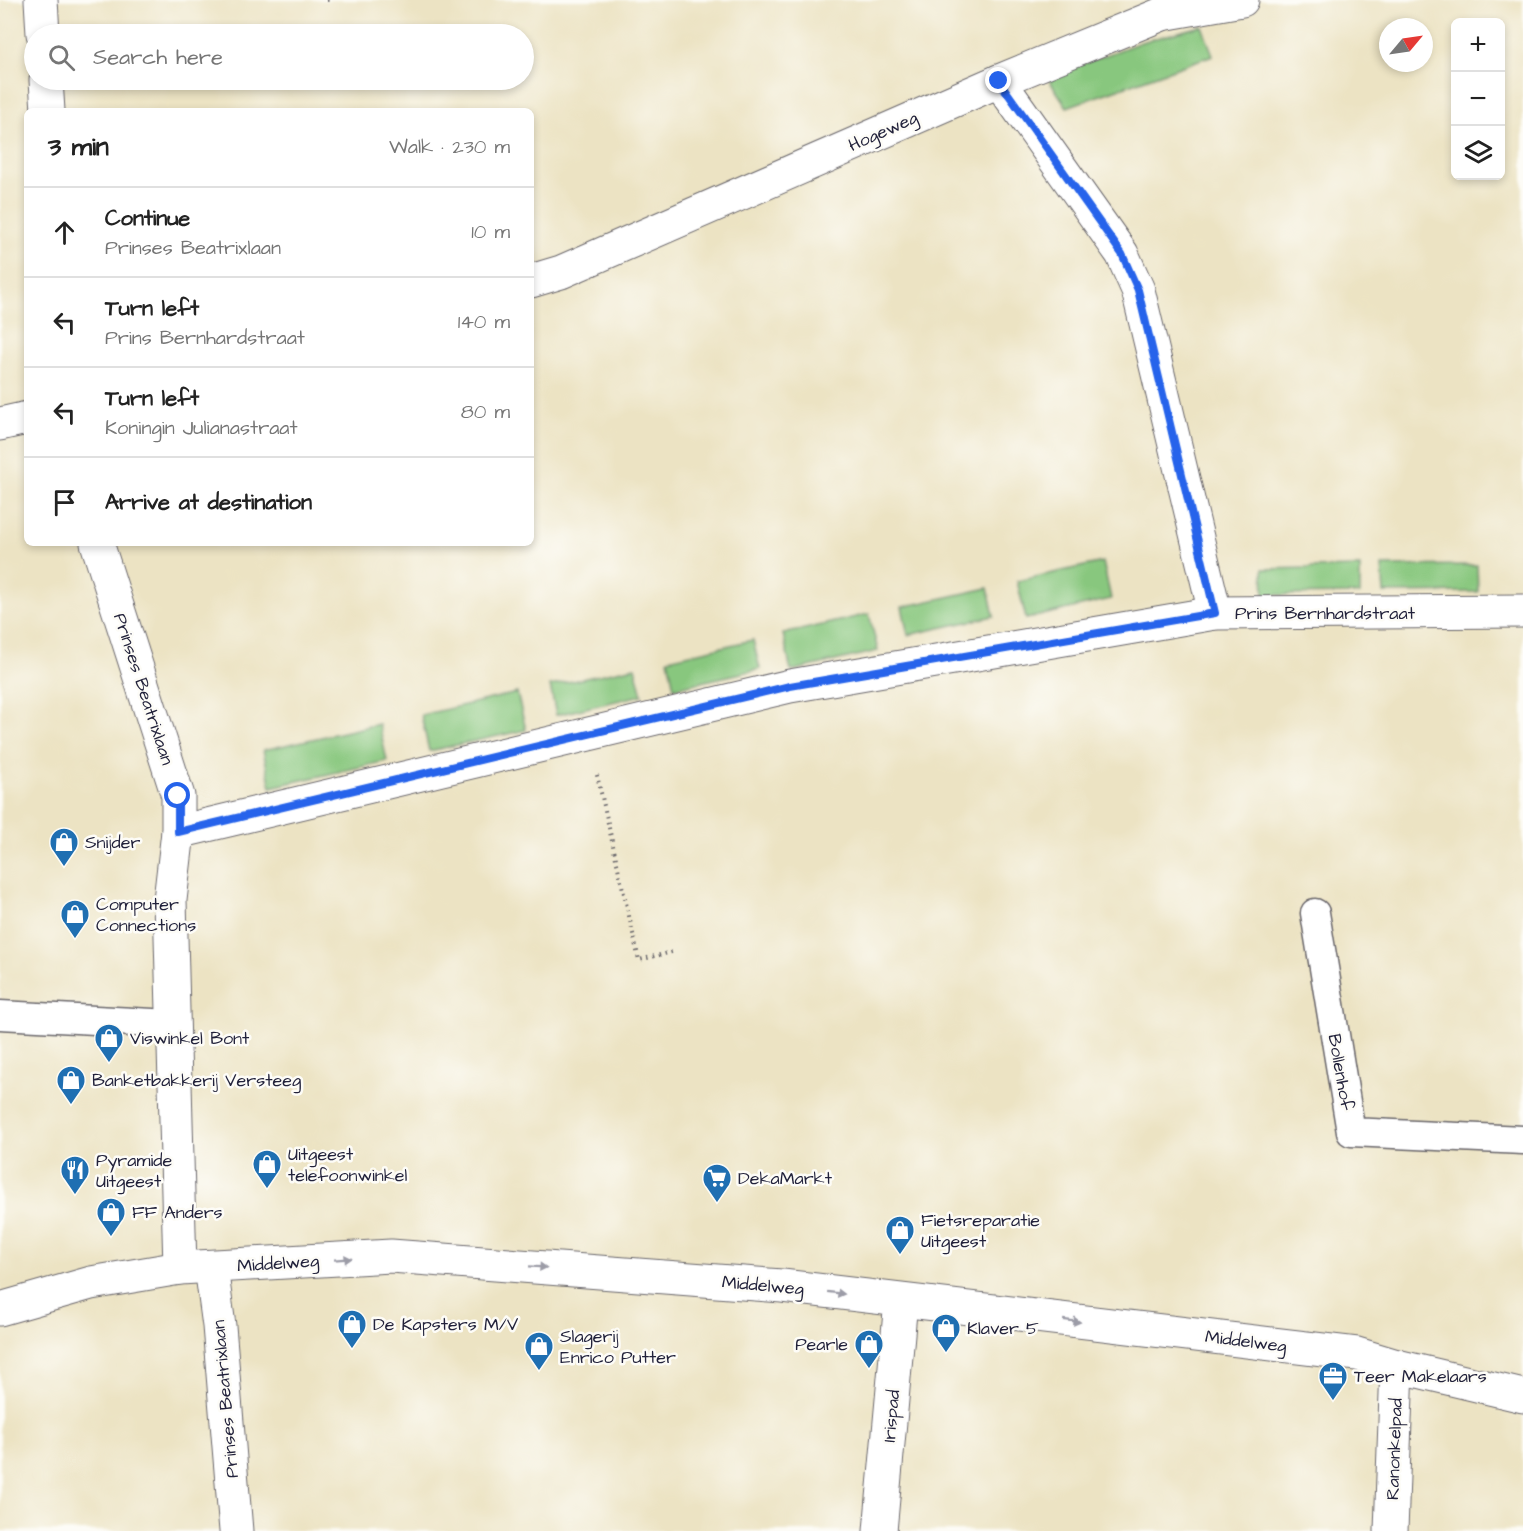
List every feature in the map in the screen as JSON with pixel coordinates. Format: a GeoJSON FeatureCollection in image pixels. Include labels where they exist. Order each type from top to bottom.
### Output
{"type":"FeatureCollection","features":[{"type":"Feature","properties":{"kind":"street"},"geometry":{"type":"LineString","coordinates":[[41,0],[42,24]]}},
{"type":"Feature","properties":{"kind":"street","name":"Hogeweg"},"geometry":{"type":"LineString","coordinates":[[534,280],[572,267],[999,81],[1162,14],[1242,0]]}},
{"type":"Feature","properties":{"kind":"street"},"geometry":{"type":"LineString","coordinates":[[999,81],[1122,254],[1138,290],[1215,613]]}},
{"type":"Feature","properties":{"kind":"street"},"geometry":{"type":"LineString","coordinates":[[47,90],[48,108]]}},
{"type":"Feature","properties":{"kind":"street"},"geometry":{"type":"LineString","coordinates":[[0,424],[24,419]]}},
{"type":"Feature","properties":{"kind":"street","name":"Prinses Beatrixlaan"},"geometry":{"type":"LineString","coordinates":[[99,546],[178,796],[178,832],[170,900],[172,1024],[195,1268],[219,1326],[236,1531]]}},
{"type":"Feature","properties":{"kind":"street","name":"Prins Bernhardstraat"},"geometry":{"type":"LineString","coordinates":[[178,832],[790,686],[1215,613],[1523,611]]}},
{"type":"Feature","properties":{"kind":"street","name":"Middelweg"},"geometry":{"type":"LineString","coordinates":[[0,1309],[91,1283],[195,1268],[391,1256],[782,1286],[1357,1354],[1397,1366],[1523,1396]]}},
{"type":"Feature","properties":{"kind":"street","name":"Irispad"},"geometry":{"type":"LineString","coordinates":[[880,1531],[901,1301]]}},
{"type":"Feature","properties":{"kind":"street","name":"Ranonkelpad"},"geometry":{"type":"LineString","coordinates":[[1391,1531],[1397,1366]]}},
{"type":"Feature","properties":{"kind":"lane","name":"Bollenhof"},"geometry":{"type":"LineString","coordinates":[[1315,913],[1351,1132],[1523,1140]]}},
{"type":"Feature","properties":{"kind":"lane"},"geometry":{"type":"LineString","coordinates":[[0,1015],[172,1024]]}},
{"type":"Feature","properties":{"kind":"path"},"geometry":{"type":"LineString","coordinates":[[327,0],[333,0]]}},
{"type":"Feature","properties":{"kind":"path"},"geometry":{"type":"LineString","coordinates":[[587,733],[639,960],[672,952]]}},
{"type":"Feature","properties":{"kind":"green space"},"geometry":{"type":"Polygon","coordinates":[[[1202,26],[1213,55],[1067,107],[1047,77],[1141,42],[1202,26]]]}},
{"type":"Feature","properties":{"kind":"green space"},"geometry":{"type":"Polygon","coordinates":[[[1103,562],[1111,599],[1026,619],[1017,581],[1103,562]]]}},
{"type":"Feature","properties":{"kind":"green space"},"geometry":{"type":"Polygon","coordinates":[[[1477,565],[1478,592],[1384,593],[1382,566],[1477,565]]]}},
{"type":"Feature","properties":{"kind":"green space"},"geometry":{"type":"Polygon","coordinates":[[[1360,567],[1360,594],[1264,595],[1263,569],[1360,567]]]}},
{"type":"Feature","properties":{"kind":"green space"},"geometry":{"type":"Polygon","coordinates":[[[988,588],[994,616],[908,635],[902,607],[988,588]]]}},
{"type":"Feature","properties":{"kind":"green space"},"geometry":{"type":"Polygon","coordinates":[[[869,614],[878,651],[791,671],[783,634],[869,614]]]}},
{"type":"Feature","properties":{"kind":"green space"},"geometry":{"type":"Polygon","coordinates":[[[753,640],[760,669],[674,688],[668,659],[753,640]]]}},
{"type":"Feature","properties":{"kind":"green space"},"geometry":{"type":"Polygon","coordinates":[[[635,667],[642,695],[556,715],[550,686],[635,667]]]}},
{"type":"Feature","properties":{"kind":"green space"},"geometry":{"type":"Polygon","coordinates":[[[517,693],[526,730],[429,751],[421,715],[517,693]]]}},
{"type":"Feature","properties":{"kind":"green space"},"geometry":{"type":"Polygon","coordinates":[[[379,724],[387,761],[271,787],[263,750],[379,724]]]}},
{"type":"Feature","properties":{"kind":"place","name":"Snijder"},"geometry":{"type":"Point","coordinates":[64,868]}},
{"type":"Feature","properties":{"kind":"place","name":"Computer Connections"},"geometry":{"type":"Point","coordinates":[75,940]}},
{"type":"Feature","properties":{"kind":"place","name":"Viswinkel Bont"},"geometry":{"type":"Point","coordinates":[109,1064]}},
{"type":"Feature","properties":{"kind":"place","name":"Banketbakkerij Versteeg"},"geometry":{"type":"Point","coordinates":[71,1106]}},
{"type":"Feature","properties":{"kind":"place","name":"Uitgeest telefoonwinkel"},"geometry":{"type":"Point","coordinates":[267,1190]}},
{"type":"Feature","properties":{"kind":"place","name":"Pyramide Uitgeest"},"geometry":{"type":"Point","coordinates":[75,1196]}},
{"type":"Feature","properties":{"kind":"place","name":"DekaMarkt"},"geometry":{"type":"Point","coordinates":[717,1204]}},
{"type":"Feature","properties":{"kind":"place","name":"FF Anders"},"geometry":{"type":"Point","coordinates":[111,1238]}},
{"type":"Feature","properties":{"kind":"place","name":"Fietsreparatie Uitgeest"},"geometry":{"type":"Point","coordinates":[900,1256]}},
{"type":"Feature","properties":{"kind":"place","name":"De Kapsters M/V"},"geometry":{"type":"Point","coordinates":[352,1350]}},
{"type":"Feature","properties":{"kind":"place","name":"Klaver 5"},"geometry":{"type":"Point","coordinates":[946,1354]}},
{"type":"Feature","properties":{"kind":"place","name":"Pearle"},"geometry":{"type":"Point","coordinates":[869,1370]}},
{"type":"Feature","properties":{"kind":"place","name":"Slagerij Enrico Putter"},"geometry":{"type":"Point","coordinates":[539,1372]}},
{"type":"Feature","properties":{"kind":"place","name":"Teer Makelaars"},"geometry":{"type":"Point","coordinates":[1333,1402]}},
{"type":"Feature","properties":{"kind":"route"},"geometry":{"type":"LineString","coordinates":[[178,796],[178,832],[790,686],[1215,613],[1138,290],[1122,254],[999,81]]}}]}
